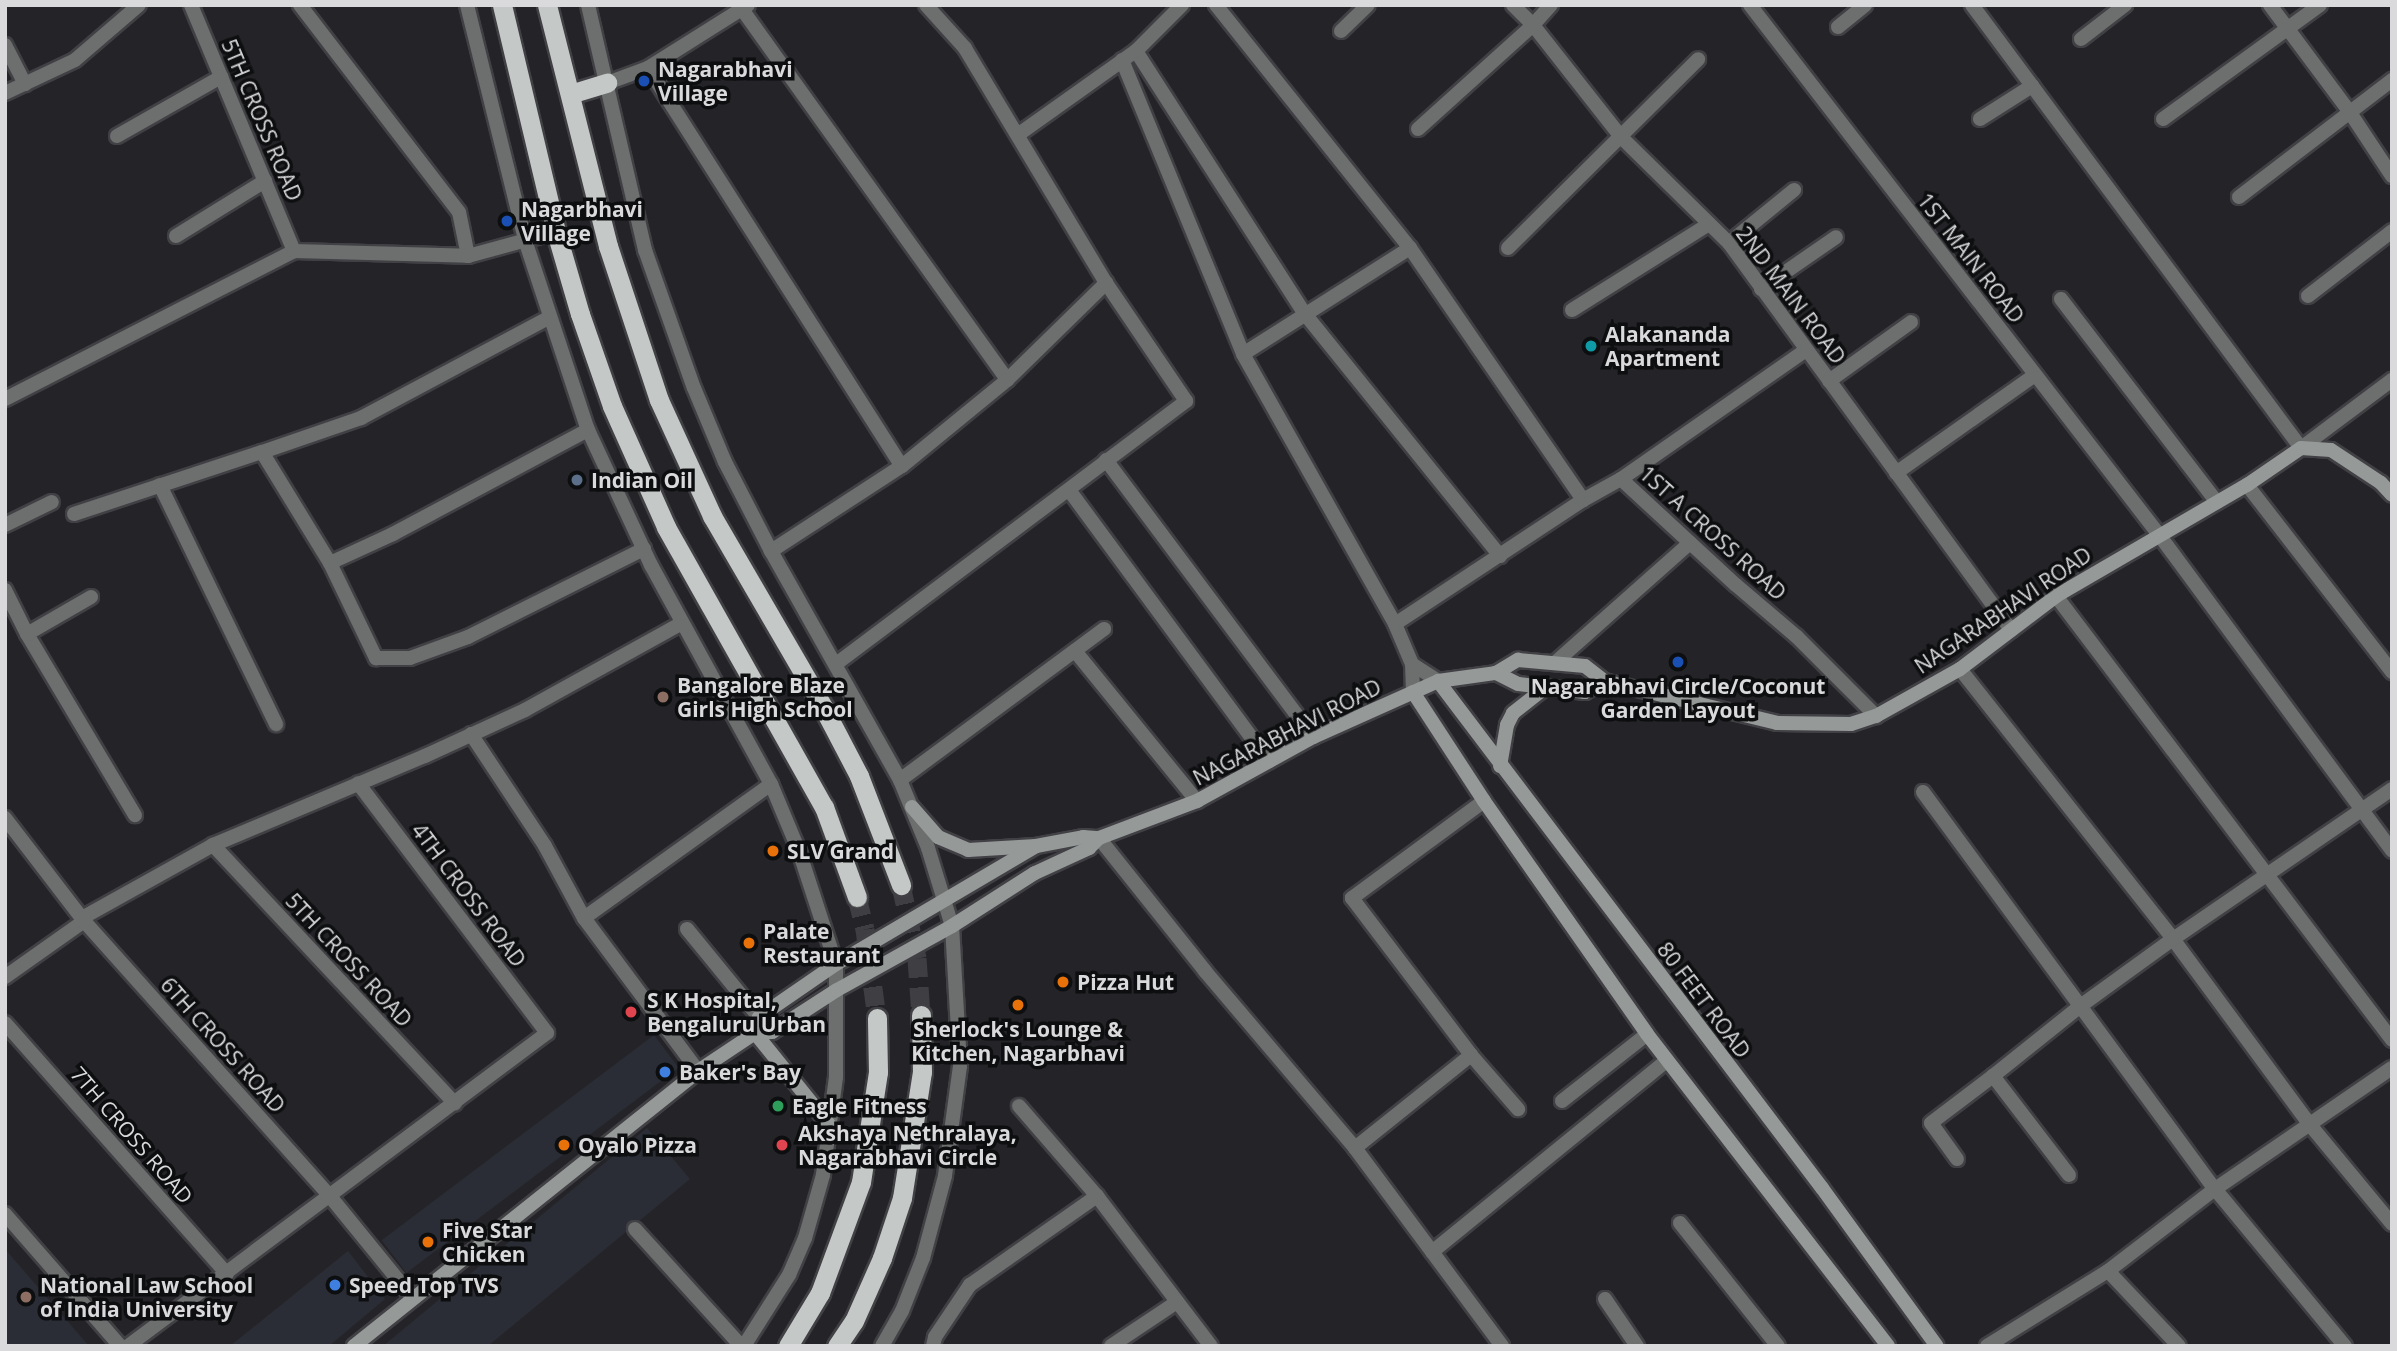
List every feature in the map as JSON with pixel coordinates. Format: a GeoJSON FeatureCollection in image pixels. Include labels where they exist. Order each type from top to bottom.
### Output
{"type":"FeatureCollection","features":[{"type":"Feature","properties":{"kind":"highway"},"geometry":{"type":"LineString","coordinates":[[502,5],[556,232],[580,314],[637,466],[698,586],[773,712],[824,807],[856,897]]}},
{"type":"Feature","properties":{"kind":"highway"},"geometry":{"type":"LineString","coordinates":[[547,5],[608,246],[659,400],[683,458],[712,516],[823,707],[859,776],[901,886]]}},
{"type":"Feature","properties":{"kind":"highway"},"geometry":{"type":"LineString","coordinates":[[570,94],[607,83]]}},
{"type":"Feature","properties":{"kind":"highway"},"geometry":{"type":"LineString","coordinates":[[837,1346],[854,1321],[882,1258],[902,1198],[922,1072],[920,1014]]}},
{"type":"Feature","properties":{"kind":"highway"},"geometry":{"type":"LineString","coordinates":[[788,1346],[820,1293],[861,1182],[878,1072],[877,1018]]}},
{"type":"Feature","properties":{"kind":"main road","name":"NAGARABHAVI ROAD"},"geometry":{"type":"LineString","coordinates":[[1100,838],[1197,801],[1313,737],[1438,681],[1496,673],[1518,660],[1557,661],[1585,666],[1604,681],[1777,723],[1832,727],[1876,716],[1960,669],[2056,596],[2247,485],[2301,448]]}},
{"type":"Feature","properties":{"kind":"main road"},"geometry":{"type":"LineString","coordinates":[[2301,448],[2331,450],[2381,483],[2392,495]]}},
{"type":"Feature","properties":{"kind":"main road","name":"NAGARABHAVI ROAD"},"geometry":{"type":"LineString","coordinates":[[1496,673],[1518,684],[1585,692],[1604,681]]}},
{"type":"Feature","properties":{"kind":"main road","name":"80 FEET ROAD"},"geometry":{"type":"LineString","coordinates":[[1438,681],[1822,1188],[1937,1346]]}},
{"type":"Feature","properties":{"kind":"main road"},"geometry":{"type":"LineString","coordinates":[[1500,766],[1507,725],[1513,713],[1546,687]]}},
{"type":"Feature","properties":{"kind":"main road"},"geometry":{"type":"LineString","coordinates":[[1413,692],[1484,801],[1647,1034],[1888,1346]]}},
{"type":"Feature","properties":{"kind":"main road"},"geometry":{"type":"LineString","coordinates":[[912,807],[938,837],[968,850],[1036,846],[1083,837],[1100,838]]}},
{"type":"Feature","properties":{"kind":"main road"},"geometry":{"type":"LineString","coordinates":[[354,1346],[698,1070],[755,1033],[772,1032],[837,990],[952,926],[1035,873],[1089,848],[1100,838]]}},
{"type":"Feature","properties":{"kind":"main road"},"geometry":{"type":"LineString","coordinates":[[755,1033],[759,1017],[836,964],[1036,846]]}},
{"type":"Feature","properties":{"kind":"main road"},"geometry":{"type":"LineString","coordinates":[[755,1033],[832,1128]]}},
{"type":"Feature","properties":{"kind":"street","name":"5TH CROSS ROAD"},"geometry":{"type":"LineString","coordinates":[[191,5],[294,251]]}},
{"type":"Feature","properties":{"kind":"street"},"geometry":{"type":"LineString","coordinates":[[300,5],[459,212],[468,256]]}},
{"type":"Feature","properties":{"kind":"street"},"geometry":{"type":"LineString","coordinates":[[467,5],[525,240],[588,430],[682,624],[771,784],[799,851],[836,964],[832,1128],[823,1175],[805,1238],[789,1275],[743,1346],[635,1229]]}},
{"type":"Feature","properties":{"kind":"street"},"geometry":{"type":"LineString","coordinates":[[588,5],[656,286],[715,437],[771,551],[900,780],[912,807],[952,926],[960,1066],[945,1176],[923,1258],[901,1311],[882,1346]]}},
{"type":"Feature","properties":{"kind":"street"},"geometry":{"type":"LineString","coordinates":[[836,664],[1186,401],[1106,283],[965,48],[926,5]]}},
{"type":"Feature","properties":{"kind":"street"},"geometry":{"type":"LineString","coordinates":[[1018,134],[1136,51],[1182,5]]}},
{"type":"Feature","properties":{"kind":"street"},"geometry":{"type":"LineString","coordinates":[[1216,5],[1410,248],[1583,500]]}},
{"type":"Feature","properties":{"kind":"street"},"geometry":{"type":"LineString","coordinates":[[1341,30],[1368,5]]}},
{"type":"Feature","properties":{"kind":"street","name":"2ND MAIN ROAD"},"geometry":{"type":"LineString","coordinates":[[1513,5],[1533,25],[1621,137],[1729,243],[2011,630]]}},
{"type":"Feature","properties":{"kind":"street"},"geometry":{"type":"LineString","coordinates":[[1418,129],[1533,25],[1550,5]]}},
{"type":"Feature","properties":{"kind":"street","name":"1ST MAIN ROAD"},"geometry":{"type":"LineString","coordinates":[[1750,5],[2160,536],[2392,851]]}},
{"type":"Feature","properties":{"kind":"street"},"geometry":{"type":"LineString","coordinates":[[1838,26],[1865,5]]}},
{"type":"Feature","properties":{"kind":"street"},"geometry":{"type":"LineString","coordinates":[[1972,5],[2301,448],[2392,380]]}},
{"type":"Feature","properties":{"kind":"street"},"geometry":{"type":"LineString","coordinates":[[2081,38],[2125,5]]}},
{"type":"Feature","properties":{"kind":"street"},"geometry":{"type":"LineString","coordinates":[[2270,5],[2349,111],[2392,176]]}},
{"type":"Feature","properties":{"kind":"street"},"geometry":{"type":"LineString","coordinates":[[2163,119],[2320,5]]}},
{"type":"Feature","properties":{"kind":"street"},"geometry":{"type":"LineString","coordinates":[[5,93],[75,60],[134,7]]}},
{"type":"Feature","properties":{"kind":"street"},"geometry":{"type":"LineString","coordinates":[[607,83],[649,68],[743,7],[1007,380]]}},
{"type":"Feature","properties":{"kind":"street"},"geometry":{"type":"LineString","coordinates":[[5,45],[25,84]]}},
{"type":"Feature","properties":{"kind":"street"},"geometry":{"type":"LineString","coordinates":[[1136,51],[1305,314],[1500,556]]}},
{"type":"Feature","properties":{"kind":"street"},"geometry":{"type":"LineString","coordinates":[[1508,248],[1698,59]]}},
{"type":"Feature","properties":{"kind":"street"},"geometry":{"type":"LineString","coordinates":[[1122,60],[1243,354],[1395,624],[1412,664],[1413,692]]}},
{"type":"Feature","properties":{"kind":"street"},"geometry":{"type":"LineString","coordinates":[[649,68],[902,466]]}},
{"type":"Feature","properties":{"kind":"street"},"geometry":{"type":"LineString","coordinates":[[117,136],[221,77]]}},
{"type":"Feature","properties":{"kind":"street"},"geometry":{"type":"LineString","coordinates":[[2239,197],[2392,80]]}},
{"type":"Feature","properties":{"kind":"street"},"geometry":{"type":"LineString","coordinates":[[1980,119],[2032,86]]}},
{"type":"Feature","properties":{"kind":"street"},"geometry":{"type":"LineString","coordinates":[[176,236],[265,181]]}},
{"type":"Feature","properties":{"kind":"street"},"geometry":{"type":"LineString","coordinates":[[1729,243],[1794,190]]}},
{"type":"Feature","properties":{"kind":"street"},"geometry":{"type":"LineString","coordinates":[[1572,310],[1709,224]]}},
{"type":"Feature","properties":{"kind":"street"},"geometry":{"type":"LineString","coordinates":[[2308,296],[2392,231]]}},
{"type":"Feature","properties":{"kind":"street"},"geometry":{"type":"LineString","coordinates":[[5,399],[294,251],[468,256],[556,232]]}},
{"type":"Feature","properties":{"kind":"street"},"geometry":{"type":"LineString","coordinates":[[1762,289],[1836,237]]}},
{"type":"Feature","properties":{"kind":"street"},"geometry":{"type":"LineString","coordinates":[[1243,354],[1410,248]]}},
{"type":"Feature","properties":{"kind":"street"},"geometry":{"type":"LineString","coordinates":[[771,551],[902,466],[1007,380],[1106,283]]}},
{"type":"Feature","properties":{"kind":"street"},"geometry":{"type":"LineString","coordinates":[[2061,299],[2217,502]]}},
{"type":"Feature","properties":{"kind":"street"},"geometry":{"type":"LineString","coordinates":[[74,514],[361,418],[550,317]]}},
{"type":"Feature","properties":{"kind":"street"},"geometry":{"type":"LineString","coordinates":[[1829,382],[1910,322]]}},
{"type":"Feature","properties":{"kind":"street","name":"1ST A CROSS ROAD"},"geometry":{"type":"LineString","coordinates":[[1806,350],[1621,479],[1797,636],[1876,716]]}},
{"type":"Feature","properties":{"kind":"street"},"geometry":{"type":"LineString","coordinates":[[1896,474],[2035,375]]}},
{"type":"Feature","properties":{"kind":"street"},"geometry":{"type":"LineString","coordinates":[[330,563],[393,534],[588,430]]}},
{"type":"Feature","properties":{"kind":"street"},"geometry":{"type":"LineString","coordinates":[[262,452],[330,563],[376,658],[410,658],[468,637],[644,549]]}},
{"type":"Feature","properties":{"kind":"street"},"geometry":{"type":"LineString","coordinates":[[1106,460],[1313,737]]}},
{"type":"Feature","properties":{"kind":"street"},"geometry":{"type":"LineString","coordinates":[[1395,624],[1583,500],[1621,479]]}},
{"type":"Feature","properties":{"kind":"street"},"geometry":{"type":"LineString","coordinates":[[160,485],[276,724]]}},
{"type":"Feature","properties":{"kind":"street"},"geometry":{"type":"LineString","coordinates":[[2247,485],[2392,672]]}},
{"type":"Feature","properties":{"kind":"street"},"geometry":{"type":"LineString","coordinates":[[1069,490],[1269,761]]}},
{"type":"Feature","properties":{"kind":"street"},"geometry":{"type":"LineString","coordinates":[[5,525],[51,502]]}},
{"type":"Feature","properties":{"kind":"street"},"geometry":{"type":"LineString","coordinates":[[1557,661],[1690,543]]}},
{"type":"Feature","properties":{"kind":"street"},"geometry":{"type":"LineString","coordinates":[[5,590],[27,634],[135,815]]}},
{"type":"Feature","properties":{"kind":"street"},"geometry":{"type":"LineString","coordinates":[[2056,596],[2392,1040]]}},
{"type":"Feature","properties":{"kind":"street"},"geometry":{"type":"LineString","coordinates":[[27,634],[91,597]]}},
{"type":"Feature","properties":{"kind":"street"},"geometry":{"type":"LineString","coordinates":[[5,976],[83,920],[213,845],[526,710],[682,624]]}},
{"type":"Feature","properties":{"kind":"street"},"geometry":{"type":"LineString","coordinates":[[900,780],[1104,629]]}},
{"type":"Feature","properties":{"kind":"street"},"geometry":{"type":"LineString","coordinates":[[1075,651],[1197,801]]}},
{"type":"Feature","properties":{"kind":"street"},"geometry":{"type":"LineString","coordinates":[[1412,664],[1438,681]]}},
{"type":"Feature","properties":{"kind":"street"},"geometry":{"type":"LineString","coordinates":[[1960,669],[2173,939],[2311,1126],[2392,1224]]}},
{"type":"Feature","properties":{"kind":"street"},"geometry":{"type":"LineString","coordinates":[[471,734],[545,846],[584,918],[698,1070]]}},
{"type":"Feature","properties":{"kind":"street","name":"4TH CROSS ROAD"},"geometry":{"type":"LineString","coordinates":[[358,783],[547,1033],[455,1104]]}},
{"type":"Feature","properties":{"kind":"street"},"geometry":{"type":"LineString","coordinates":[[584,918],[771,784]]}},
{"type":"Feature","properties":{"kind":"street"},"geometry":{"type":"LineString","coordinates":[[1957,1159],[1931,1123],[2079,1007],[2266,874],[2392,789]]}},
{"type":"Feature","properties":{"kind":"street"},"geometry":{"type":"LineString","coordinates":[[1923,792],[2215,1189],[2345,1346]]}},
{"type":"Feature","properties":{"kind":"street"},"geometry":{"type":"LineString","coordinates":[[1484,801],[1352,898],[1471,1055],[1518,1109]]}},
{"type":"Feature","properties":{"kind":"street","name":"6TH CROSS ROAD"},"geometry":{"type":"LineString","coordinates":[[5,818],[83,920],[329,1195],[412,1297]]}},
{"type":"Feature","properties":{"kind":"street"},"geometry":{"type":"LineString","coordinates":[[1100,838],[1205,971],[1355,1148],[1502,1346]]}},
{"type":"Feature","properties":{"kind":"street","name":"5TH CROSS ROAD"},"geometry":{"type":"LineString","coordinates":[[213,845],[455,1104]]}},
{"type":"Feature","properties":{"kind":"street"},"geometry":{"type":"LineString","coordinates":[[687,929],[759,1017]]}},
{"type":"Feature","properties":{"kind":"street","name":"7TH CROSS ROAD"},"geometry":{"type":"LineString","coordinates":[[5,1023],[226,1274]]}},
{"type":"Feature","properties":{"kind":"street"},"geometry":{"type":"LineString","coordinates":[[1562,1101],[1647,1034]]}},
{"type":"Feature","properties":{"kind":"street"},"geometry":{"type":"LineString","coordinates":[[1355,1148],[1471,1055]]}},
{"type":"Feature","properties":{"kind":"street"},"geometry":{"type":"LineString","coordinates":[[1432,1252],[1667,1060]]}},
{"type":"Feature","properties":{"kind":"street"},"geometry":{"type":"LineString","coordinates":[[1987,1346],[2108,1272],[2215,1189],[2311,1126],[2392,1068]]}},
{"type":"Feature","properties":{"kind":"street"},"geometry":{"type":"LineString","coordinates":[[1993,1076],[2069,1175]]}},
{"type":"Feature","properties":{"kind":"street"},"geometry":{"type":"LineString","coordinates":[[128,1346],[455,1104]]}},
{"type":"Feature","properties":{"kind":"street"},"geometry":{"type":"LineString","coordinates":[[1019,1106],[1097,1196],[1211,1346]]}},
{"type":"Feature","properties":{"kind":"street"},"geometry":{"type":"LineString","coordinates":[[933,1346],[935,1337],[970,1284],[1097,1196]]}},
{"type":"Feature","properties":{"kind":"street"},"geometry":{"type":"LineString","coordinates":[[5,1214],[120,1346]]}},
{"type":"Feature","properties":{"kind":"street"},"geometry":{"type":"LineString","coordinates":[[1680,1223],[1778,1346]]}},
{"type":"Feature","properties":{"kind":"street"},"geometry":{"type":"LineString","coordinates":[[2108,1272],[2179,1346]]}},
{"type":"Feature","properties":{"kind":"street"},"geometry":{"type":"LineString","coordinates":[[1605,1298],[1637,1346]]}},
{"type":"Feature","properties":{"kind":"street"},"geometry":{"type":"LineString","coordinates":[[1111,1346],[1177,1302]]}},
{"type":"Feature","properties":{"kind":"shaded area"},"geometry":{"type":"Polygon","coordinates":[[[654,1035],[679,1068],[406,1273],[382,1240],[654,1035]]]}},
{"type":"Feature","properties":{"kind":"shaded area"},"geometry":{"type":"Polygon","coordinates":[[[647,1128],[690,1179],[488,1346],[383,1346],[647,1128]]]}},
{"type":"Feature","properties":{"kind":"shaded area","name":"National Law School of India University"},"geometry":{"type":"Polygon","coordinates":[[[5,1249],[89,1346],[5,1346],[5,1249]]]}},
{"type":"Feature","properties":{"kind":"shaded area"},"geometry":{"type":"Polygon","coordinates":[[[348,1251],[385,1299],[329,1346],[230,1346],[348,1251]]]}},
{"type":"Feature","properties":{"kind":"tunnel"},"geometry":{"type":"LineString","coordinates":[[901,885],[917,958],[921,1015]]}},
{"type":"Feature","properties":{"kind":"tunnel"},"geometry":{"type":"LineString","coordinates":[[857,897],[865,929],[877,1018]]}},
{"type":"Feature","properties":{"kind":"place","name":"Nagarabhavi Village"},"geometry":{"type":"Point","coordinates":[644,81]}},
{"type":"Feature","properties":{"kind":"place","name":"Nagarbhavi Village"},"geometry":{"type":"Point","coordinates":[507,221]}},
{"type":"Feature","properties":{"kind":"place","name":"Alakananda Apartment"},"geometry":{"type":"Point","coordinates":[1591,346]}},
{"type":"Feature","properties":{"kind":"place","name":"Indian Oil"},"geometry":{"type":"Point","coordinates":[577,480]}},
{"type":"Feature","properties":{"kind":"place","name":"Nagarabhavi Circle/Coconut Garden Layout"},"geometry":{"type":"Point","coordinates":[1678,662]}},
{"type":"Feature","properties":{"kind":"place","name":"Bangalore Blaze Girls High School"},"geometry":{"type":"Point","coordinates":[663,697]}},
{"type":"Feature","properties":{"kind":"place","name":"SLV Grand"},"geometry":{"type":"Point","coordinates":[773,851]}},
{"type":"Feature","properties":{"kind":"place","name":"Palate Restaurant"},"geometry":{"type":"Point","coordinates":[749,943]}},
{"type":"Feature","properties":{"kind":"place","name":"Pizza Hut"},"geometry":{"type":"Point","coordinates":[1063,982]}},
{"type":"Feature","properties":{"kind":"place","name":"Sherlock's Lounge & Kitchen, Nagarbhavi"},"geometry":{"type":"Point","coordinates":[1018,1005]}},
{"type":"Feature","properties":{"kind":"place","name":"S K Hospital, Bengaluru Urban"},"geometry":{"type":"Point","coordinates":[631,1012]}},
{"type":"Feature","properties":{"kind":"place","name":"Baker's Bay"},"geometry":{"type":"Point","coordinates":[665,1072]}},
{"type":"Feature","properties":{"kind":"place","name":"Eagle Fitness"},"geometry":{"type":"Point","coordinates":[778,1106]}},
{"type":"Feature","properties":{"kind":"place","name":"Oyalo Pizza"},"geometry":{"type":"Point","coordinates":[564,1145]}},
{"type":"Feature","properties":{"kind":"place","name":"Akshaya Nethralaya, Nagarabhavi Circle"},"geometry":{"type":"Point","coordinates":[782,1145]}},
{"type":"Feature","properties":{"kind":"place","name":"Five Star Chicken"},"geometry":{"type":"Point","coordinates":[428,1242]}},
{"type":"Feature","properties":{"kind":"place","name":"Speed Top TVS"},"geometry":{"type":"Point","coordinates":[335,1285]}},
{"type":"Feature","properties":{"kind":"place","name":"National Law School of India University"},"geometry":{"type":"Point","coordinates":[26,1297]}}]}
